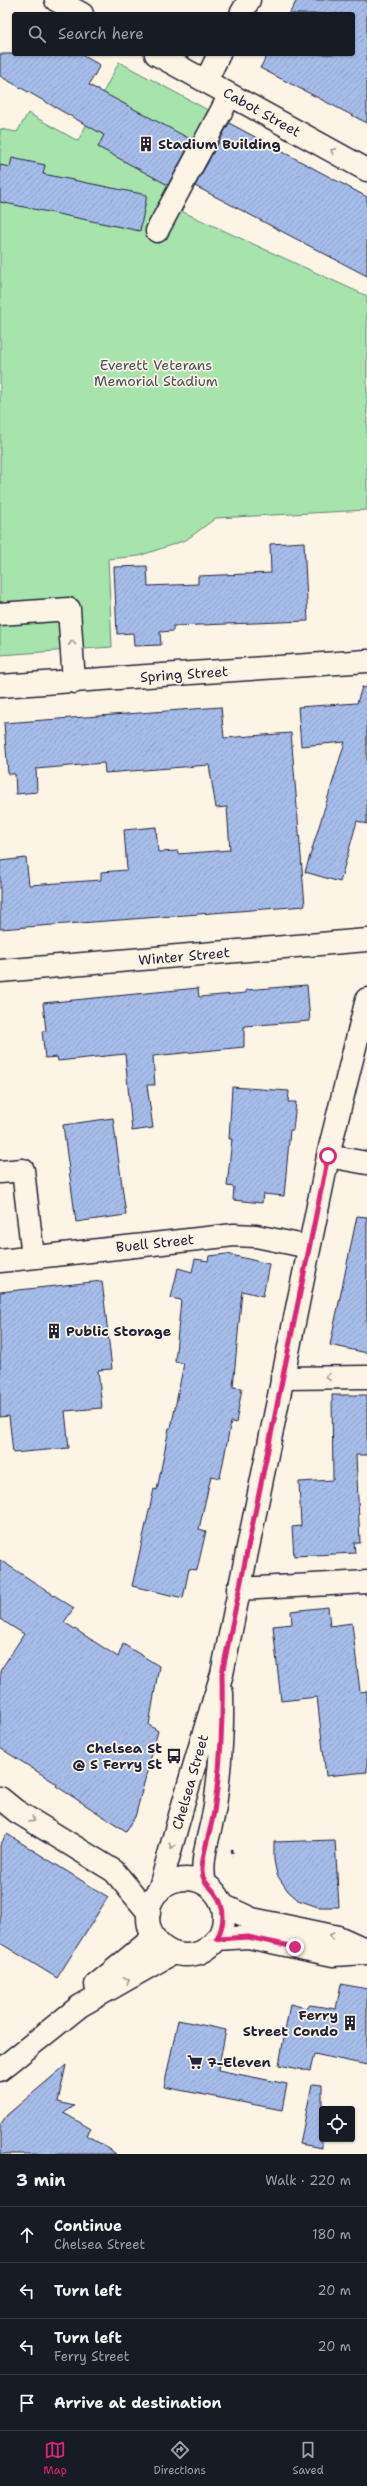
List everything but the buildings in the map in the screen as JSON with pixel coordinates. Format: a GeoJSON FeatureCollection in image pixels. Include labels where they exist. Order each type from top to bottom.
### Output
{"type":"FeatureCollection","features":[{"type":"Feature","properties":{"kind":"main road"},"geometry":{"type":"LineString","coordinates":[[56,0],[78,12]]}},
{"type":"Feature","properties":{"kind":"main road"},"geometry":{"type":"LineString","coordinates":[[242,12],[249,0]]}},
{"type":"Feature","properties":{"kind":"main road","name":"Cabot Street"},"geometry":{"type":"LineString","coordinates":[[160,56],[367,170]]}},
{"type":"Feature","properties":{"kind":"main road"},"geometry":{"type":"LineString","coordinates":[[206,81],[218,56]]}},
{"type":"Feature","properties":{"kind":"main road"},"geometry":{"type":"LineString","coordinates":[[157,231],[230,95]]}},
{"type":"Feature","properties":{"kind":"main road"},"geometry":{"type":"LineString","coordinates":[[0,614],[69,609],[74,682]]}},
{"type":"Feature","properties":{"kind":"main road","name":"Spring Street"},"geometry":{"type":"LineString","coordinates":[[0,686],[367,661]]}},
{"type":"Feature","properties":{"kind":"main road","name":"Winter Street"},"geometry":{"type":"LineString","coordinates":[[0,971],[367,940]]}},
{"type":"Feature","properties":{"kind":"main road","name":"Chelsea Street"},"geometry":{"type":"LineString","coordinates":[[159,1891],[182,1812],[196,1755],[222,1674],[238,1589],[328,1156],[367,999]]}},
{"type":"Feature","properties":{"kind":"main road"},"geometry":{"type":"LineString","coordinates":[[328,1156],[367,1162]]}},
{"type":"Feature","properties":{"kind":"main road"},"geometry":{"type":"LineString","coordinates":[[0,1172],[23,1170],[33,1257]]}},
{"type":"Feature","properties":{"kind":"main road","name":"Buell Street"},"geometry":{"type":"LineString","coordinates":[[0,1261],[234,1235],[256,1236],[309,1247]]}},
{"type":"Feature","properties":{"kind":"main road"},"geometry":{"type":"LineString","coordinates":[[282,1378],[367,1376]]}},
{"type":"Feature","properties":{"kind":"main road"},"geometry":{"type":"LineString","coordinates":[[238,1589],[367,1582]]}},
{"type":"Feature","properties":{"kind":"main road","name":"Chelsea Street"},"geometry":{"type":"LineString","coordinates":[[205,1884],[202,1870],[213,1819],[223,1729],[222,1674]]}},
{"type":"Feature","properties":{"kind":"main road"},"geometry":{"type":"LineString","coordinates":[[0,1798],[16,1811],[114,1871],[149,1913]]}},
{"type":"Feature","properties":{"kind":"main road"},"geometry":{"type":"LineString","coordinates":[[181,1880],[193,1880],[205,1884],[214,1892],[222,1905],[224,1915],[223,1927],[217,1939],[209,1948],[198,1953],[186,1955],[174,1953],[162,1947],[154,1937],[149,1926],[149,1913],[152,1901],[159,1891],[169,1883],[181,1880]]}},
{"type":"Feature","properties":{"kind":"main road"},"geometry":{"type":"LineString","coordinates":[[222,1905],[252,1919],[338,1937],[367,1950]]}},
{"type":"Feature","properties":{"kind":"main road"},"geometry":{"type":"LineString","coordinates":[[80,2006],[96,1984],[154,1937]]}},
{"type":"Feature","properties":{"kind":"main road"},"geometry":{"type":"LineString","coordinates":[[217,1939],[248,1937],[333,1955],[367,1953]]}},
{"type":"Feature","properties":{"kind":"main road"},"geometry":{"type":"LineString","coordinates":[[0,2070],[80,2006],[174,1953]]}},
{"type":"Feature","properties":{"kind":"green space","name":"Everett Veterans Memorial Stadium"},"geometry":{"type":"Polygon","coordinates":[[[119,62],[228,121],[181,211],[367,296],[367,510],[216,518],[186,540],[139,556],[108,559],[112,647],[0,655],[0,129],[17,132],[28,113],[78,141],[119,62]]]}},
{"type":"Feature","properties":{"kind":"place","name":"Stadium Building"},"geometry":{"type":"Point","coordinates":[146,144]}},
{"type":"Feature","properties":{"kind":"place","name":"Public Storage"},"geometry":{"type":"Point","coordinates":[54,1331]}},
{"type":"Feature","properties":{"kind":"place","name":"Chelsea St @ S Ferry St"},"geometry":{"type":"Point","coordinates":[174,1756]}},
{"type":"Feature","properties":{"kind":"place","name":"Ferry Street Condo"},"geometry":{"type":"Point","coordinates":[350,2023]}},
{"type":"Feature","properties":{"kind":"place","name":"7-Eleven"},"geometry":{"type":"Point","coordinates":[195,2062]}},
{"type":"Feature","properties":{"kind":"route"},"geometry":{"type":"LineString","coordinates":[[295,1947],[248,1937],[217,1939],[223,1927],[224,1915],[222,1905],[214,1892],[205,1884],[202,1870],[213,1819],[219,1775],[223,1729],[222,1674],[242,1566],[328,1156]]}}]}
